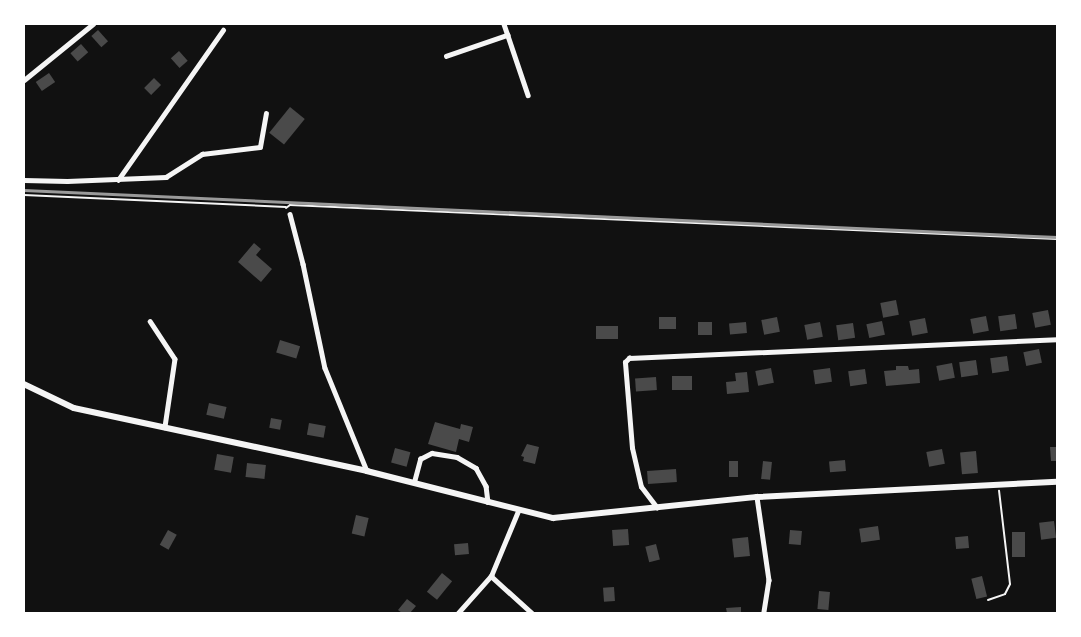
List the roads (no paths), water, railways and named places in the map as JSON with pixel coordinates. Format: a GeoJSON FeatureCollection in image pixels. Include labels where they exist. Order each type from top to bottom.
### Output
{"type":"FeatureCollection","features":[{"type":"Feature","properties":{"kind":"street"},"geometry":{"type":"LineString","coordinates":[[24,80],[93,24]]}},
{"type":"Feature","properties":{"kind":"street"},"geometry":{"type":"LineString","coordinates":[[504,24],[528,95]]}},
{"type":"Feature","properties":{"kind":"street"},"geometry":{"type":"LineString","coordinates":[[118,180],[223,30]]}},
{"type":"Feature","properties":{"kind":"street"},"geometry":{"type":"LineString","coordinates":[[446,56],[508,35]]}},
{"type":"Feature","properties":{"kind":"street"},"geometry":{"type":"LineString","coordinates":[[24,180],[118,180],[166,177],[202,154],[260,146],[266,114]]}},
{"type":"Feature","properties":{"kind":"street"},"geometry":{"type":"LineString","coordinates":[[290,214],[303,264],[325,368],[367,471]]}},
{"type":"Feature","properties":{"kind":"street"},"geometry":{"type":"LineString","coordinates":[[150,321],[175,359],[165,427]]}},
{"type":"Feature","properties":{"kind":"street"},"geometry":{"type":"LineString","coordinates":[[656,508],[641,487],[632,448],[625,362],[629,358],[1057,339]]}},
{"type":"Feature","properties":{"kind":"street"},"geometry":{"type":"LineString","coordinates":[[24,384],[74,408],[367,471],[518,511],[553,518],[758,497],[1057,482]]}},
{"type":"Feature","properties":{"kind":"street"},"geometry":{"type":"LineString","coordinates":[[414,482],[420,459],[432,453],[457,457],[476,468],[486,486],[488,502]]}},
{"type":"Feature","properties":{"kind":"street"},"geometry":{"type":"LineString","coordinates":[[758,497],[769,580],[764,613]]}},
{"type":"Feature","properties":{"kind":"street"},"geometry":{"type":"LineString","coordinates":[[458,613],[491,576],[518,511]]}},
{"type":"Feature","properties":{"kind":"street"},"geometry":{"type":"LineString","coordinates":[[491,576],[532,613]]}},
{"type":"Feature","properties":{"kind":"railway"},"geometry":{"type":"LineString","coordinates":[[24,190],[1057,237]]}}]}
